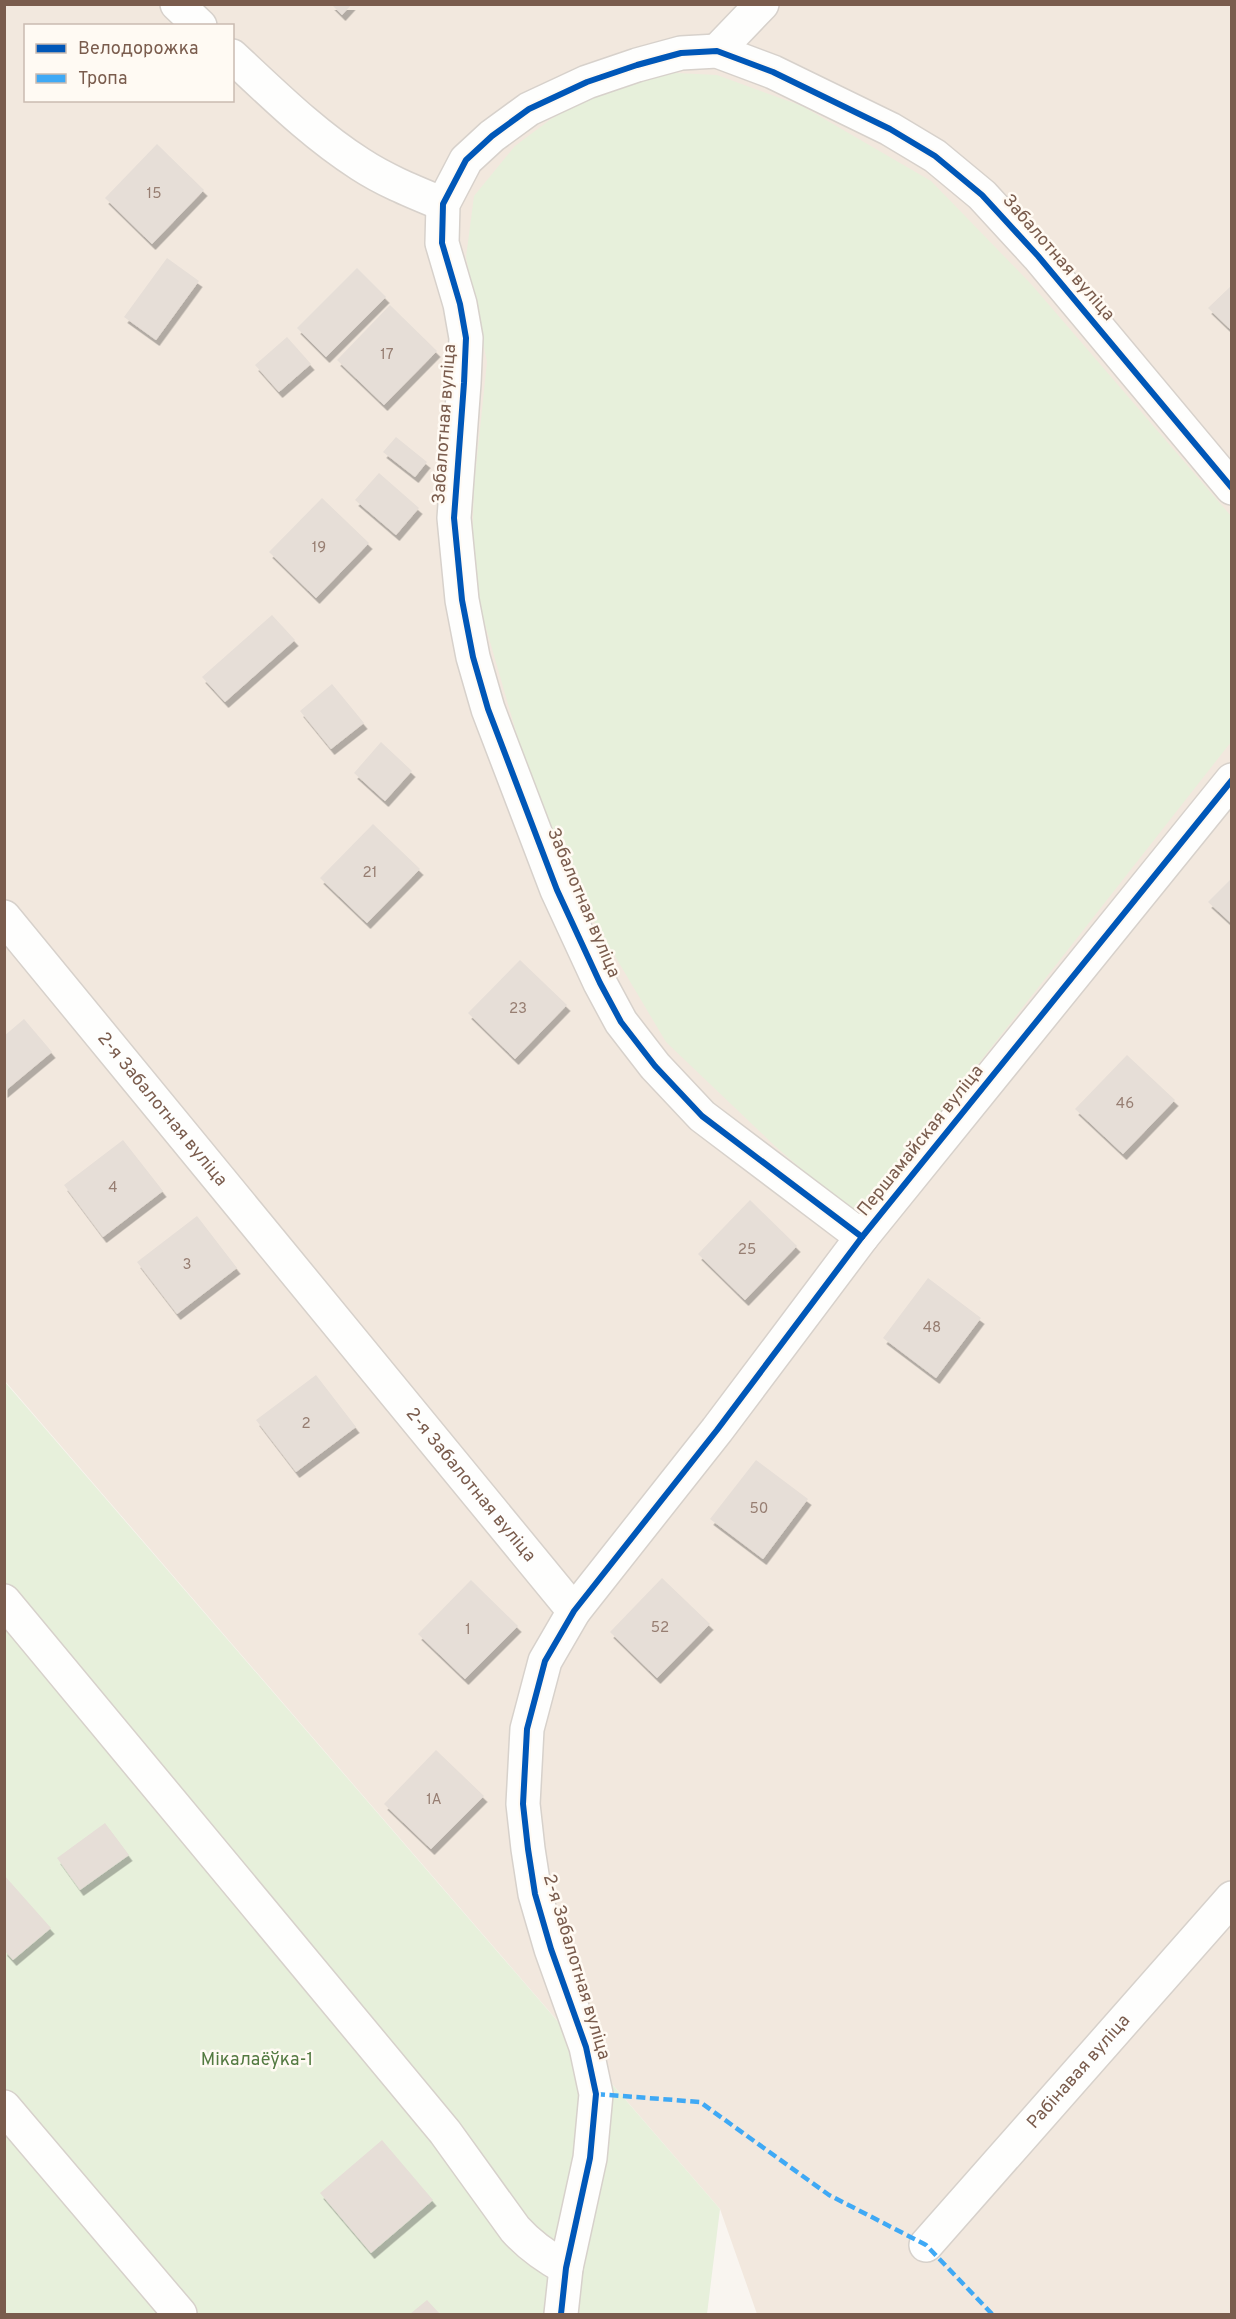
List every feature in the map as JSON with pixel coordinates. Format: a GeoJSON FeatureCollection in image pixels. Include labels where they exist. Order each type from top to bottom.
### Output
{"type":"FeatureCollection","features":[{"type":"Feature","properties":{"kind":"street"},"geometry":{"type":"LineString","coordinates":[[177,4],[198,24]]}},
{"type":"Feature","properties":{"kind":"street"},"geometry":{"type":"LineString","coordinates":[[717,51],[762,4]]}},
{"type":"Feature","properties":{"kind":"street","name":"Забалотная вуліца"},"geometry":{"type":"LineString","coordinates":[[862,1237],[702,1116],[655,1066],[621,1022],[600,983],[558,890],[488,709],[472,657],[462,600],[454,518],[465,338],[460,304],[442,243],[443,204],[466,160],[492,136],[529,109],[587,82],[637,65],[681,53],[717,51],[773,72],[890,129],[935,156],[982,195],[1046,265],[1232,488]]}},
{"type":"Feature","properties":{"kind":"street"},"geometry":{"type":"LineString","coordinates":[[234,58],[329,143],[360,164],[398,185],[443,204]]}},
{"type":"Feature","properties":{"kind":"street","name":"Першамайская вуліца"},"geometry":{"type":"LineString","coordinates":[[574,1611],[717,1430],[862,1237],[1232,780]]}},
{"type":"Feature","properties":{"kind":"street","name":"2-я Забалотная вуліца"},"geometry":{"type":"LineString","coordinates":[[4,918],[574,1611],[546,1661],[536,1694],[527,1729],[523,1804],[535,1894],[551,1949],[586,2047],[596,2094],[587,2179],[566,2268],[561,2314]]}},
{"type":"Feature","properties":{"kind":"street"},"geometry":{"type":"LineString","coordinates":[[4,1600],[445,2132],[515,2229],[526,2242],[545,2257],[566,2268]]}},
{"type":"Feature","properties":{"kind":"street","name":"Рабінавая вуліца"},"geometry":{"type":"LineString","coordinates":[[926,2245],[1232,1898]]}},
{"type":"Feature","properties":{"kind":"street"},"geometry":{"type":"LineString","coordinates":[[4,2107],[180,2314]]}},
{"type":"Feature","properties":{"kind":"shaded area"},"geometry":{"type":"Polygon","coordinates":[[[4,5],[1231,5],[1231,2314],[757,2314],[720,2209],[5,1381],[4,5]]]}},
{"type":"Feature","properties":{"kind":"green space"},"geometry":{"type":"Polygon","coordinates":[[[657,72],[717,75],[802,106],[931,181],[1031,284],[1231,516],[1231,742],[873,1198],[854,1210],[821,1186],[775,1146],[666,1042],[587,909],[527,770],[480,607],[472,549],[474,486],[487,362],[466,257],[474,196],[515,146],[551,119],[605,89],[657,72]]]}},
{"type":"Feature","properties":{"kind":"green space","name":"Мікалаёўка-1"},"geometry":{"type":"Polygon","coordinates":[[[4,1381],[720,2209],[707,2314],[5,2314],[4,1381]]]}},
{"type":"Feature","properties":{"kind":"building"},"geometry":{"type":"Polygon","coordinates":[[[331,4],[352,4],[342,15],[331,4]]]}},
{"type":"Feature","properties":{"kind":"building"},"geometry":{"type":"Polygon","coordinates":[[[157,144],[204,190],[152,244],[105,198],[157,144]]]}},
{"type":"Feature","properties":{"kind":"building"},"geometry":{"type":"Polygon","coordinates":[[[167,258],[199,281],[156,340],[124,317],[167,258]]]}},
{"type":"Feature","properties":{"kind":"building"},"geometry":{"type":"Polygon","coordinates":[[[357,268],[386,297],[326,357],[297,328],[357,268]]]}},
{"type":"Feature","properties":{"kind":"building"},"geometry":{"type":"Polygon","coordinates":[[[1232,285],[1232,331],[1208,308],[1232,285]]]}},
{"type":"Feature","properties":{"kind":"building"},"geometry":{"type":"Polygon","coordinates":[[[390,305],[437,351],[384,405],[337,360],[390,305]]]}},
{"type":"Feature","properties":{"kind":"building"},"geometry":{"type":"Polygon","coordinates":[[[287,337],[311,364],[279,392],[255,365],[287,337]]]}},
{"type":"Feature","properties":{"kind":"building"},"geometry":{"type":"Polygon","coordinates":[[[396,437],[427,462],[415,477],[383,452],[396,437]]]}},
{"type":"Feature","properties":{"kind":"building"},"geometry":{"type":"Polygon","coordinates":[[[379,473],[419,508],[396,535],[355,500],[379,473]]]}},
{"type":"Feature","properties":{"kind":"building"},"geometry":{"type":"Polygon","coordinates":[[[322,498],[369,543],[316,598],[269,552],[322,498]]]}},
{"type":"Feature","properties":{"kind":"building"},"geometry":{"type":"Polygon","coordinates":[[[272,615],[295,640],[225,702],[202,677],[272,615]]]}},
{"type":"Feature","properties":{"kind":"building"},"geometry":{"type":"Polygon","coordinates":[[[332,684],[364,723],[331,749],[300,711],[332,684]]]}},
{"type":"Feature","properties":{"kind":"building"},"geometry":{"type":"Polygon","coordinates":[[[381,742],[412,771],[385,801],[354,773],[381,742]]]}},
{"type":"Feature","properties":{"kind":"building"},"geometry":{"type":"Polygon","coordinates":[[[373,824],[420,869],[367,923],[320,878],[373,824]]]}},
{"type":"Feature","properties":{"kind":"building"},"geometry":{"type":"Polygon","coordinates":[[[1232,878],[1232,924],[1208,902],[1232,878]]]}},
{"type":"Feature","properties":{"kind":"building"},"geometry":{"type":"Polygon","coordinates":[[[520,960],[567,1005],[515,1059],[468,1013],[520,960]]]}},
{"type":"Feature","properties":{"kind":"building"},"geometry":{"type":"Polygon","coordinates":[[[24,1019],[52,1052],[4,1092],[4,1036],[24,1019]]]}},
{"type":"Feature","properties":{"kind":"building"},"geometry":{"type":"Polygon","coordinates":[[[1127,1055],[1175,1100],[1123,1154],[1075,1109],[1127,1055]]]}},
{"type":"Feature","properties":{"kind":"building"},"geometry":{"type":"Polygon","coordinates":[[[123,1140],[163,1191],[103,1237],[64,1185],[123,1140]]]}},
{"type":"Feature","properties":{"kind":"building"},"geometry":{"type":"Polygon","coordinates":[[[750,1200],[797,1246],[745,1300],[698,1254],[750,1200]]]}},
{"type":"Feature","properties":{"kind":"building"},"geometry":{"type":"Polygon","coordinates":[[[197,1216],[237,1268],[177,1314],[137,1262],[197,1216]]]}},
{"type":"Feature","properties":{"kind":"building"},"geometry":{"type":"Polygon","coordinates":[[[928,1278],[981,1318],[936,1378],[883,1338],[928,1278]]]}},
{"type":"Feature","properties":{"kind":"building"},"geometry":{"type":"Polygon","coordinates":[[[316,1375],[356,1427],[296,1472],[256,1420],[316,1375]]]}},
{"type":"Feature","properties":{"kind":"building"},"geometry":{"type":"Polygon","coordinates":[[[756,1460],[808,1499],[763,1559],[710,1519],[756,1460]]]}},
{"type":"Feature","properties":{"kind":"building"},"geometry":{"type":"Polygon","coordinates":[[[662,1578],[710,1624],[657,1678],[610,1632],[662,1578]]]}},
{"type":"Feature","properties":{"kind":"building"},"geometry":{"type":"Polygon","coordinates":[[[471,1580],[518,1626],[465,1679],[418,1634],[471,1580]]]}},
{"type":"Feature","properties":{"kind":"building"},"geometry":{"type":"Polygon","coordinates":[[[436,1750],[484,1796],[431,1849],[384,1804],[436,1750]]]}},
{"type":"Feature","properties":{"kind":"building"},"geometry":{"type":"Polygon","coordinates":[[[105,1823],[129,1855],[80,1890],[57,1858],[105,1823]]]}},
{"type":"Feature","properties":{"kind":"building"},"geometry":{"type":"Polygon","coordinates":[[[4,1875],[51,1928],[13,1960],[4,1950],[4,1875]]]}},
{"type":"Feature","properties":{"kind":"building"},"geometry":{"type":"Polygon","coordinates":[[[382,2140],[433,2200],[371,2253],[320,2193],[382,2140]]]}},
{"type":"Feature","properties":{"kind":"building"},"geometry":{"type":"Polygon","coordinates":[[[427,2300],[440,2314],[410,2314],[427,2300]]]}},
{"type":"Feature","properties":{"kind":"marked path"},"geometry":{"type":"LineString","coordinates":[[596,2094],[700,2102],[829,2195],[926,2245],[992,2314]]}},
{"type":"Feature","properties":{"kind":"cycle path"},"geometry":{"type":"LineString","coordinates":[[862,1237],[702,1116],[655,1066],[621,1022],[600,983],[557,890],[488,709],[473,657],[462,600],[454,518],[466,338],[460,304],[442,243],[443,204],[466,160],[492,136],[529,109],[587,82],[637,65],[681,53],[717,51],[773,72],[890,129],[935,156],[982,195],[1038,256],[1232,488]]}},
{"type":"Feature","properties":{"kind":"cycle path"},"geometry":{"type":"LineString","coordinates":[[561,2314],[566,2268],[590,2158],[596,2094],[586,2047],[551,1949],[535,1894],[528,1849],[523,1804],[527,1729],[545,1661],[574,1611],[717,1430],[862,1237],[1232,780]]}}]}
